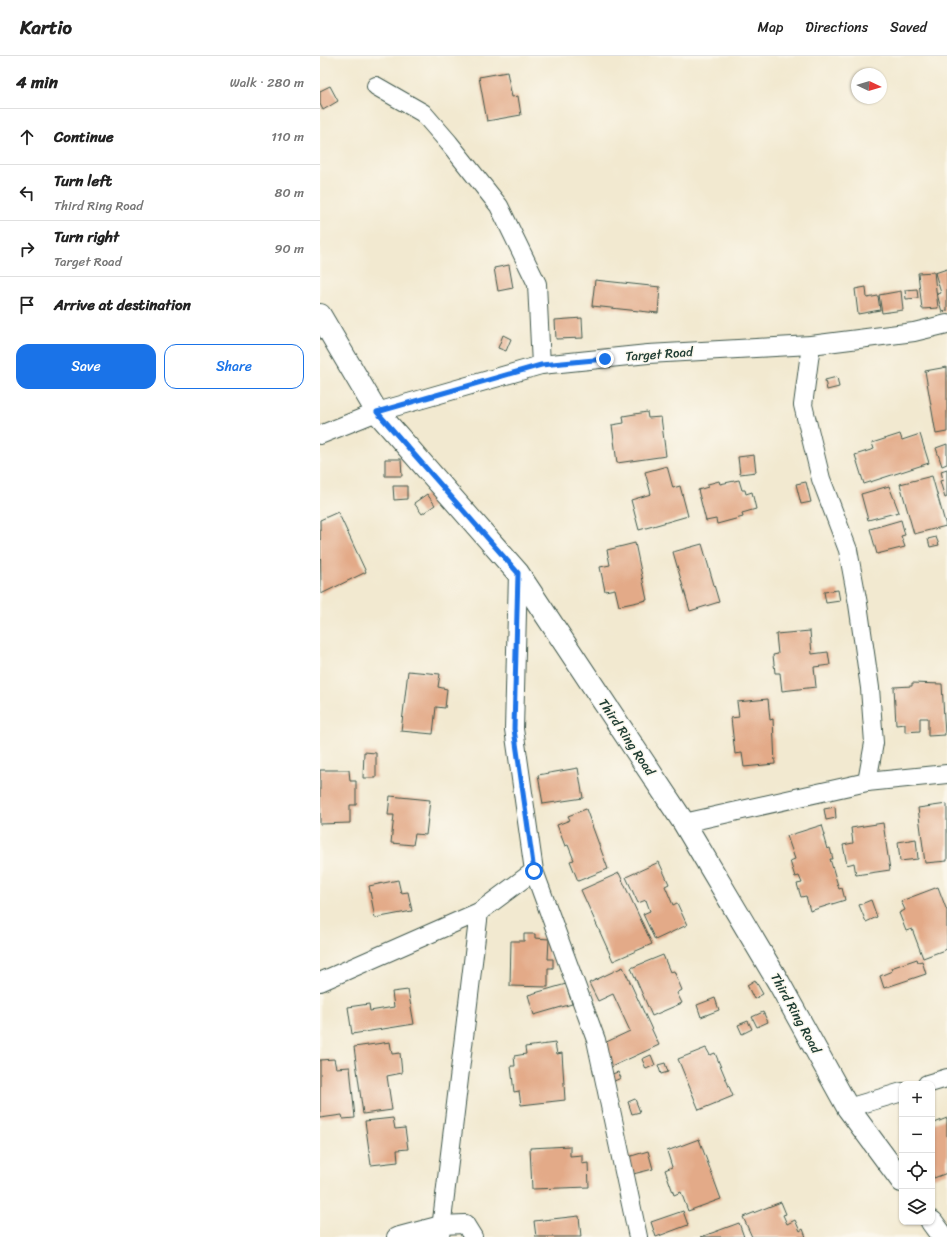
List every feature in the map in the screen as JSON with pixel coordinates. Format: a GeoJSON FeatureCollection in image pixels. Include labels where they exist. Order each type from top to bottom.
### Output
{"type":"FeatureCollection","features":[{"type":"Feature","properties":{"kind":"street"},"geometry":{"type":"LineString","coordinates":[[376,86],[423,113],[449,142],[499,206],[537,284],[541,365]]}},
{"type":"Feature","properties":{"kind":"street","name":"Third Ring Road"},"geometry":{"type":"LineString","coordinates":[[320,315],[377,412],[518,573],[684,823],[779,983],[848,1108],[899,1177]]}},
{"type":"Feature","properties":{"kind":"street","name":"Target Road"},"geometry":{"type":"LineString","coordinates":[[320,435],[377,412],[541,365],[648,354],[811,345],[914,332],[947,324]]}},
{"type":"Feature","properties":{"kind":"street"},"geometry":{"type":"LineString","coordinates":[[811,345],[803,405],[821,479],[848,550],[858,604],[870,688],[874,743],[867,782]]}},
{"type":"Feature","properties":{"kind":"street"},"geometry":{"type":"LineString","coordinates":[[518,573],[514,729],[534,871],[596,1040],[638,1237]]}},
{"type":"Feature","properties":{"kind":"street"},"geometry":{"type":"LineString","coordinates":[[684,823],[867,782],[947,774]]}},
{"type":"Feature","properties":{"kind":"street"},"geometry":{"type":"LineString","coordinates":[[320,982],[479,912],[534,871]]}},
{"type":"Feature","properties":{"kind":"street"},"geometry":{"type":"LineString","coordinates":[[441,1231],[479,912]]}},
{"type":"Feature","properties":{"kind":"street"},"geometry":{"type":"LineString","coordinates":[[935,1082],[947,1078]]}},
{"type":"Feature","properties":{"kind":"street"},"geometry":{"type":"LineString","coordinates":[[848,1108],[899,1093]]}},
{"type":"Feature","properties":{"kind":"street"},"geometry":{"type":"LineString","coordinates":[[396,1237],[441,1231],[465,1224],[473,1237]]}},
{"type":"Feature","properties":{"kind":"street"},"geometry":{"type":"LineString","coordinates":[[934,1225],[943,1237]]}},
{"type":"Feature","properties":{"kind":"building"},"geometry":{"type":"Polygon","coordinates":[[[507,72],[512,97],[518,96],[521,115],[487,121],[479,77],[507,72]]]}},
{"type":"Feature","properties":{"kind":"building"},"geometry":{"type":"Polygon","coordinates":[[[330,86],[338,101],[323,110],[320,104],[320,91],[330,86]]]}},
{"type":"Feature","properties":{"kind":"building"},"geometry":{"type":"Polygon","coordinates":[[[509,265],[513,288],[498,291],[494,268],[509,265]]]}},
{"type":"Feature","properties":{"kind":"building"},"geometry":{"type":"Polygon","coordinates":[[[947,269],[947,311],[942,312],[937,294],[941,293],[935,273],[947,269]]]}},
{"type":"Feature","properties":{"kind":"building"},"geometry":{"type":"Polygon","coordinates":[[[934,272],[938,308],[922,309],[918,273],[934,272]]]}},
{"type":"Feature","properties":{"kind":"building"},"geometry":{"type":"Polygon","coordinates":[[[595,280],[660,287],[658,313],[592,306],[595,280]]]}},
{"type":"Feature","properties":{"kind":"building"},"geometry":{"type":"Polygon","coordinates":[[[866,287],[867,298],[878,296],[880,310],[858,314],[855,289],[866,287]]]}},
{"type":"Feature","properties":{"kind":"building"},"geometry":{"type":"Polygon","coordinates":[[[917,289],[918,298],[906,299],[905,290],[917,289]]]}},
{"type":"Feature","properties":{"kind":"building"},"geometry":{"type":"Polygon","coordinates":[[[901,291],[903,310],[882,313],[879,295],[901,291]]]}},
{"type":"Feature","properties":{"kind":"building"},"geometry":{"type":"Polygon","coordinates":[[[582,318],[583,338],[556,339],[555,320],[582,318]]]}},
{"type":"Feature","properties":{"kind":"building"},"geometry":{"type":"Polygon","coordinates":[[[503,335],[511,339],[506,351],[498,348],[503,335]]]}},
{"type":"Feature","properties":{"kind":"building"},"geometry":{"type":"Polygon","coordinates":[[[947,367],[947,432],[936,434],[925,371],[947,367]]]}},
{"type":"Feature","properties":{"kind":"building"},"geometry":{"type":"Polygon","coordinates":[[[837,377],[839,387],[827,390],[825,380],[837,377]]]}},
{"type":"Feature","properties":{"kind":"building"},"geometry":{"type":"Polygon","coordinates":[[[647,412],[648,418],[661,417],[666,456],[617,463],[612,425],[624,423],[623,416],[647,412]]]}},
{"type":"Feature","properties":{"kind":"building"},"geometry":{"type":"Polygon","coordinates":[[[900,434],[902,440],[920,434],[929,463],[864,484],[855,455],[874,449],[872,443],[900,434]]]}},
{"type":"Feature","properties":{"kind":"building"},"geometry":{"type":"Polygon","coordinates":[[[947,444],[947,464],[942,466],[936,448],[947,444]]]}},
{"type":"Feature","properties":{"kind":"building"},"geometry":{"type":"Polygon","coordinates":[[[754,455],[756,472],[740,474],[738,457],[754,455]]]}},
{"type":"Feature","properties":{"kind":"building"},"geometry":{"type":"Polygon","coordinates":[[[385,459],[401,459],[402,476],[385,476],[385,459]]]}},
{"type":"Feature","properties":{"kind":"building"},"geometry":{"type":"Polygon","coordinates":[[[667,466],[673,488],[680,486],[688,516],[639,530],[631,500],[651,494],[645,472],[667,466]]]}},
{"type":"Feature","properties":{"kind":"building"},"geometry":{"type":"Polygon","coordinates":[[[947,469],[947,497],[945,498],[940,481],[943,480],[941,471],[947,469]]]}},
{"type":"Feature","properties":{"kind":"building"},"geometry":{"type":"Polygon","coordinates":[[[932,476],[946,526],[914,534],[900,484],[932,476]]]}},
{"type":"Feature","properties":{"kind":"building"},"geometry":{"type":"Polygon","coordinates":[[[739,480],[742,490],[745,490],[746,494],[752,492],[756,509],[742,513],[743,517],[717,524],[716,519],[706,521],[698,490],[708,487],[708,484],[719,481],[720,484],[739,480]]]}},
{"type":"Feature","properties":{"kind":"building"},"geometry":{"type":"Polygon","coordinates":[[[806,482],[811,502],[801,504],[796,484],[806,482]]]}},
{"type":"Feature","properties":{"kind":"building"},"geometry":{"type":"Polygon","coordinates":[[[393,486],[407,486],[407,499],[394,500],[393,486]]]}},
{"type":"Feature","properties":{"kind":"building"},"geometry":{"type":"Polygon","coordinates":[[[889,486],[899,512],[868,520],[861,494],[889,486]]]}},
{"type":"Feature","properties":{"kind":"building"},"geometry":{"type":"Polygon","coordinates":[[[427,494],[435,505],[422,514],[414,503],[427,494]]]}},
{"type":"Feature","properties":{"kind":"building"},"geometry":{"type":"Polygon","coordinates":[[[338,512],[366,572],[321,594],[320,520],[338,512]]]}},
{"type":"Feature","properties":{"kind":"building"},"geometry":{"type":"Polygon","coordinates":[[[901,520],[905,535],[901,536],[905,547],[877,554],[870,529],[901,520]]]}},
{"type":"Feature","properties":{"kind":"building"},"geometry":{"type":"Polygon","coordinates":[[[936,537],[939,545],[930,547],[928,539],[936,537]]]}},
{"type":"Feature","properties":{"kind":"building"},"geometry":{"type":"Polygon","coordinates":[[[635,543],[647,600],[619,606],[615,589],[605,591],[600,567],[610,565],[607,550],[635,543]]]}},
{"type":"Feature","properties":{"kind":"building"},"geometry":{"type":"Polygon","coordinates":[[[702,544],[719,602],[690,611],[673,552],[702,544]]]}},
{"type":"Feature","properties":{"kind":"building"},"geometry":{"type":"Polygon","coordinates":[[[838,590],[840,601],[826,603],[824,592],[838,590]]]}},
{"type":"Feature","properties":{"kind":"building"},"geometry":{"type":"Polygon","coordinates":[[[810,631],[812,654],[828,652],[830,665],[814,667],[816,687],[782,691],[780,673],[775,673],[773,655],[778,654],[776,634],[810,631]]]}},
{"type":"Feature","properties":{"kind":"building"},"geometry":{"type":"Polygon","coordinates":[[[408,671],[440,674],[438,687],[447,689],[445,708],[436,707],[433,734],[401,731],[408,671]]]}},
{"type":"Feature","properties":{"kind":"building"},"geometry":{"type":"Polygon","coordinates":[[[912,683],[942,684],[945,735],[928,736],[928,718],[920,718],[920,731],[905,732],[905,724],[896,725],[894,687],[912,686],[912,683]]]}},
{"type":"Feature","properties":{"kind":"building"},"geometry":{"type":"Polygon","coordinates":[[[768,699],[770,720],[773,719],[775,764],[744,767],[742,753],[735,754],[731,718],[739,717],[737,702],[768,699]]]}},
{"type":"Feature","properties":{"kind":"building"},"geometry":{"type":"Polygon","coordinates":[[[364,752],[376,753],[376,778],[363,778],[364,752]]]}},
{"type":"Feature","properties":{"kind":"building"},"geometry":{"type":"Polygon","coordinates":[[[578,768],[583,798],[543,804],[538,775],[578,768]]]}},
{"type":"Feature","properties":{"kind":"building"},"geometry":{"type":"Polygon","coordinates":[[[320,770],[349,770],[350,781],[356,781],[356,805],[350,805],[350,823],[320,824],[320,770]]]}},
{"type":"Feature","properties":{"kind":"building"},"geometry":{"type":"Polygon","coordinates":[[[390,796],[430,800],[426,835],[415,834],[413,845],[391,843],[394,815],[388,815],[390,796]]]}},
{"type":"Feature","properties":{"kind":"building"},"geometry":{"type":"Polygon","coordinates":[[[947,804],[947,861],[925,863],[918,808],[947,804]]]}},
{"type":"Feature","properties":{"kind":"building"},"geometry":{"type":"Polygon","coordinates":[[[835,807],[836,818],[826,820],[824,809],[835,807]]]}},
{"type":"Feature","properties":{"kind":"building"},"geometry":{"type":"Polygon","coordinates":[[[586,809],[608,869],[578,881],[570,861],[574,860],[568,845],[565,846],[557,825],[570,820],[568,816],[586,809]]]}},
{"type":"Feature","properties":{"kind":"building"},"geometry":{"type":"Polygon","coordinates":[[[883,823],[890,870],[856,875],[854,863],[847,865],[843,845],[853,843],[851,828],[883,823]]]}},
{"type":"Feature","properties":{"kind":"building"},"geometry":{"type":"Polygon","coordinates":[[[822,825],[827,849],[830,848],[833,859],[830,859],[839,889],[842,888],[845,900],[810,911],[806,896],[801,897],[797,884],[802,883],[799,876],[795,877],[790,861],[795,859],[787,836],[822,825]]]}},
{"type":"Feature","properties":{"kind":"building"},"geometry":{"type":"Polygon","coordinates":[[[916,839],[918,859],[900,861],[898,842],[916,839]]]}},
{"type":"Feature","properties":{"kind":"building"},"geometry":{"type":"Polygon","coordinates":[[[659,862],[669,884],[665,886],[673,905],[677,903],[687,925],[655,940],[643,914],[650,911],[646,900],[638,903],[626,877],[659,862]]]}},
{"type":"Feature","properties":{"kind":"building"},"geometry":{"type":"Polygon","coordinates":[[[619,873],[652,944],[613,961],[581,890],[619,873]]]}},
{"type":"Feature","properties":{"kind":"building"},"geometry":{"type":"Polygon","coordinates":[[[398,880],[401,893],[408,892],[412,911],[375,918],[369,886],[398,880]]]}},
{"type":"Feature","properties":{"kind":"building"},"geometry":{"type":"Polygon","coordinates":[[[938,887],[947,911],[947,949],[923,958],[912,929],[906,931],[899,913],[905,910],[901,901],[938,887]]]}},
{"type":"Feature","properties":{"kind":"building"},"geometry":{"type":"Polygon","coordinates":[[[871,900],[877,917],[866,922],[859,905],[871,900]]]}},
{"type":"Feature","properties":{"kind":"building"},"geometry":{"type":"Polygon","coordinates":[[[524,934],[535,934],[535,938],[549,939],[548,959],[553,959],[553,968],[548,968],[548,987],[510,986],[511,941],[524,941],[524,934]]]}},
{"type":"Feature","properties":{"kind":"building"},"geometry":{"type":"Polygon","coordinates":[[[663,955],[670,972],[674,971],[682,990],[677,993],[682,1003],[652,1016],[631,968],[663,955]]]}},
{"type":"Feature","properties":{"kind":"building"},"geometry":{"type":"Polygon","coordinates":[[[917,959],[918,962],[922,961],[926,974],[884,988],[880,976],[892,971],[891,968],[917,959]]]}},
{"type":"Feature","properties":{"kind":"building"},"geometry":{"type":"Polygon","coordinates":[[[623,967],[659,1045],[611,1067],[600,1045],[630,1031],[613,994],[598,1001],[589,983],[623,967]]]}},
{"type":"Feature","properties":{"kind":"building"},"geometry":{"type":"Polygon","coordinates":[[[755,980],[763,994],[754,999],[747,985],[755,980]]]}},
{"type":"Feature","properties":{"kind":"building"},"geometry":{"type":"Polygon","coordinates":[[[566,984],[572,1004],[534,1015],[528,995],[566,984]]]}},
{"type":"Feature","properties":{"kind":"building"},"geometry":{"type":"Polygon","coordinates":[[[408,990],[414,1024],[352,1034],[348,1007],[369,1004],[370,1011],[394,1007],[392,992],[408,990]]]}},
{"type":"Feature","properties":{"kind":"building"},"geometry":{"type":"Polygon","coordinates":[[[715,998],[719,1010],[701,1017],[697,1005],[715,998]]]}},
{"type":"Feature","properties":{"kind":"building"},"geometry":{"type":"Polygon","coordinates":[[[763,1012],[768,1022],[757,1027],[752,1017],[763,1012]]]}},
{"type":"Feature","properties":{"kind":"building"},"geometry":{"type":"Polygon","coordinates":[[[748,1021],[752,1029],[742,1034],[738,1025],[748,1021]]]}},
{"type":"Feature","properties":{"kind":"building"},"geometry":{"type":"Polygon","coordinates":[[[390,1042],[392,1054],[400,1053],[402,1073],[387,1076],[392,1110],[363,1114],[354,1047],[390,1042]]]}},
{"type":"Feature","properties":{"kind":"building"},"geometry":{"type":"Polygon","coordinates":[[[555,1043],[557,1054],[562,1053],[565,1100],[521,1105],[519,1091],[514,1092],[511,1066],[515,1066],[514,1056],[526,1054],[525,1047],[555,1043]]]}},
{"type":"Feature","properties":{"kind":"building"},"geometry":{"type":"Polygon","coordinates":[[[706,1048],[710,1055],[715,1053],[733,1096],[699,1110],[678,1059],[706,1048]]]}},
{"type":"Feature","properties":{"kind":"building"},"geometry":{"type":"Polygon","coordinates":[[[651,1055],[655,1065],[646,1069],[642,1059],[651,1055]]]}},
{"type":"Feature","properties":{"kind":"building"},"geometry":{"type":"Polygon","coordinates":[[[334,1059],[336,1068],[350,1067],[355,1118],[343,1119],[342,1115],[320,1118],[320,1060],[334,1059]]]}},
{"type":"Feature","properties":{"kind":"building"},"geometry":{"type":"Polygon","coordinates":[[[665,1063],[668,1072],[661,1074],[658,1065],[665,1063]]]}},
{"type":"Feature","properties":{"kind":"building"},"geometry":{"type":"Polygon","coordinates":[[[618,1072],[621,1078],[612,1082],[609,1075],[618,1072]]]}},
{"type":"Feature","properties":{"kind":"building"},"geometry":{"type":"Polygon","coordinates":[[[635,1099],[640,1112],[632,1114],[628,1102],[635,1099]]]}},
{"type":"Feature","properties":{"kind":"building"},"geometry":{"type":"Polygon","coordinates":[[[393,1118],[395,1129],[405,1128],[408,1149],[397,1150],[398,1162],[371,1165],[365,1121],[393,1118]]]}},
{"type":"Feature","properties":{"kind":"building"},"geometry":{"type":"Polygon","coordinates":[[[947,1118],[947,1173],[935,1178],[935,1153],[935,1123],[947,1118]]]}},
{"type":"Feature","properties":{"kind":"building"},"geometry":{"type":"Polygon","coordinates":[[[699,1139],[721,1199],[688,1211],[681,1192],[674,1195],[665,1170],[672,1167],[667,1151],[699,1139]]]}},
{"type":"Feature","properties":{"kind":"building"},"geometry":{"type":"Polygon","coordinates":[[[570,1146],[570,1156],[582,1155],[582,1164],[588,1163],[589,1187],[532,1189],[530,1148],[570,1146]]]}},
{"type":"Feature","properties":{"kind":"building"},"geometry":{"type":"Polygon","coordinates":[[[648,1151],[653,1169],[633,1174],[628,1157],[648,1151]]]}},
{"type":"Feature","properties":{"kind":"building"},"geometry":{"type":"Polygon","coordinates":[[[781,1202],[786,1214],[783,1215],[787,1224],[795,1220],[800,1231],[803,1229],[806,1237],[752,1237],[743,1217],[781,1202]]]}},
{"type":"Feature","properties":{"kind":"building"},"geometry":{"type":"Polygon","coordinates":[[[683,1211],[688,1225],[656,1237],[651,1222],[683,1211]]]}},
{"type":"Feature","properties":{"kind":"building"},"geometry":{"type":"Polygon","coordinates":[[[579,1216],[581,1237],[536,1237],[534,1221],[579,1216]]]}},
{"type":"Feature","properties":{"kind":"building"},"geometry":{"type":"Polygon","coordinates":[[[739,1223],[744,1237],[701,1237],[739,1223]]]}},
{"type":"Feature","properties":{"kind":"route"},"geometry":{"type":"LineString","coordinates":[[534,871],[514,729],[518,573],[377,412],[541,365],[605,359]]}}]}
